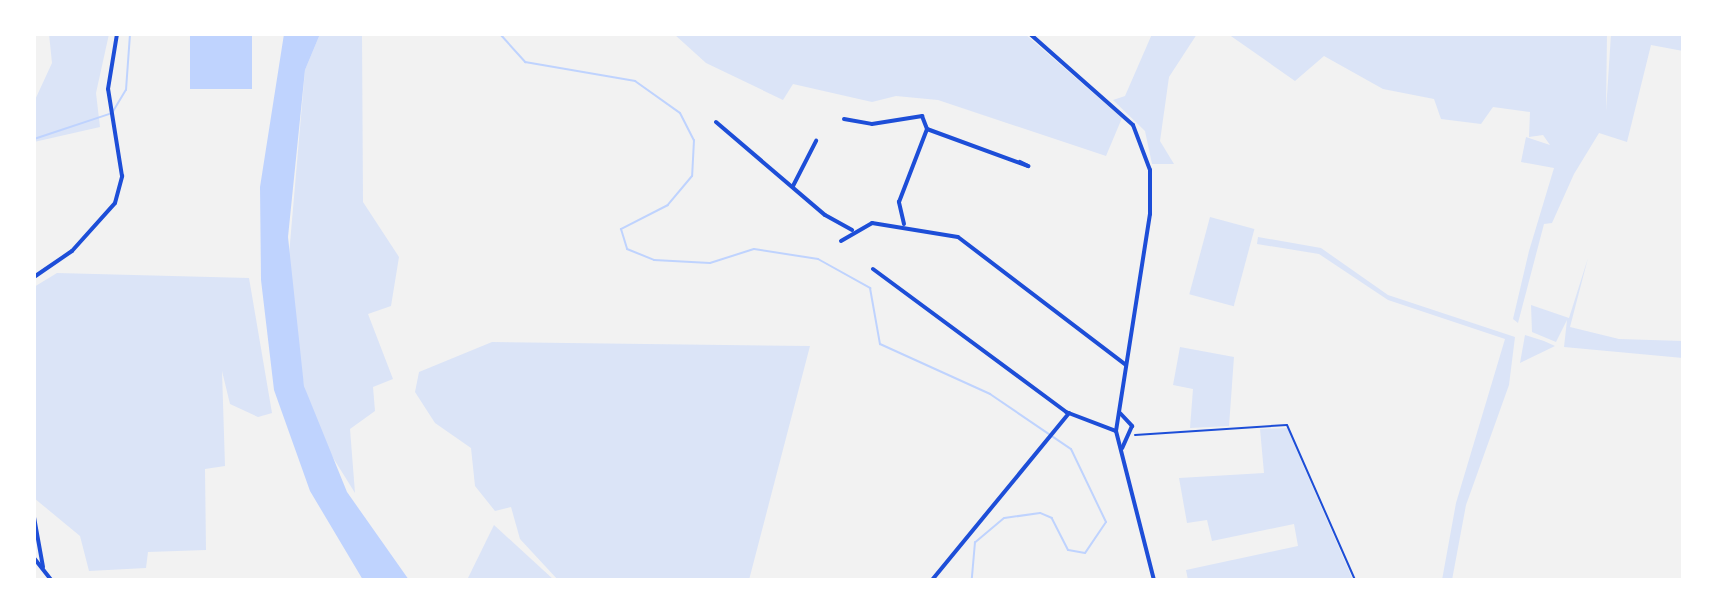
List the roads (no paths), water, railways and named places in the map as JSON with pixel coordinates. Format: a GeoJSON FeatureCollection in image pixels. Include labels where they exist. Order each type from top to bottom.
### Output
{"type":"FeatureCollection","features":[{"type":"Feature","properties":{"kind":"street"},"geometry":{"type":"LineString","coordinates":[[34,277],[72,251],[115,203],[122,176],[108,89],[117,34]]}},
{"type":"Feature","properties":{"kind":"street"},"geometry":{"type":"LineString","coordinates":[[1030,34],[1133,125],[1145,150],[1150,214],[1116,431],[1154,580]]}},
{"type":"Feature","properties":{"kind":"street"},"geometry":{"type":"LineString","coordinates":[[844,119],[872,124],[922,116],[927,129],[899,202],[904,224]]}},
{"type":"Feature","properties":{"kind":"street"},"geometry":{"type":"LineString","coordinates":[[716,122],[852,230]]}},
{"type":"Feature","properties":{"kind":"street"},"geometry":{"type":"LineString","coordinates":[[927,129],[1020,162]]}},
{"type":"Feature","properties":{"kind":"street"},"geometry":{"type":"LineString","coordinates":[[793,186],[816,141]]}},
{"type":"Feature","properties":{"kind":"street"},"geometry":{"type":"LineString","coordinates":[[841,241],[852,230],[904,224],[966,242],[1126,365]]}},
{"type":"Feature","properties":{"kind":"street"},"geometry":{"type":"LineString","coordinates":[[873,269],[1069,413],[1116,431]]}},
{"type":"Feature","properties":{"kind":"street"},"geometry":{"type":"LineString","coordinates":[[932,580],[1069,413]]}},
{"type":"Feature","properties":{"kind":"street"},"geometry":{"type":"LineString","coordinates":[[1120,413],[1131,419],[1131,435],[1122,448]]}},
{"type":"Feature","properties":{"kind":"street"},"geometry":{"type":"LineString","coordinates":[[34,517],[43,567]]}},
{"type":"Feature","properties":{"kind":"street"},"geometry":{"type":"LineString","coordinates":[[34,558],[51,580]]}},
{"type":"Feature","properties":{"kind":"water"},"geometry":{"type":"Polygon","coordinates":[[[190,34],[252,34],[252,89],[190,89],[190,34]]]}},
{"type":"Feature","properties":{"kind":"water"},"geometry":{"type":"Polygon","coordinates":[[[284,34],[320,34],[305,70],[288,237],[304,386],[347,492],[409,580],[363,580],[310,491],[274,390],[261,280],[260,187],[284,34]]]}},
{"type":"Feature","properties":{"kind":"waterway"},"geometry":{"type":"LineString","coordinates":[[34,139],[112,113],[126,90],[130,34]]}},
{"type":"Feature","properties":{"kind":"waterway"},"geometry":{"type":"LineString","coordinates":[[500,34],[525,62],[635,81],[680,113],[694,140],[692,176],[668,205],[621,229],[627,249],[654,260],[710,263],[754,249],[818,259],[870,288],[880,344],[990,394],[1071,449],[1106,522],[1085,553],[1068,550],[1052,518],[1040,513],[1004,518],[975,542],[972,580]]}}]}
